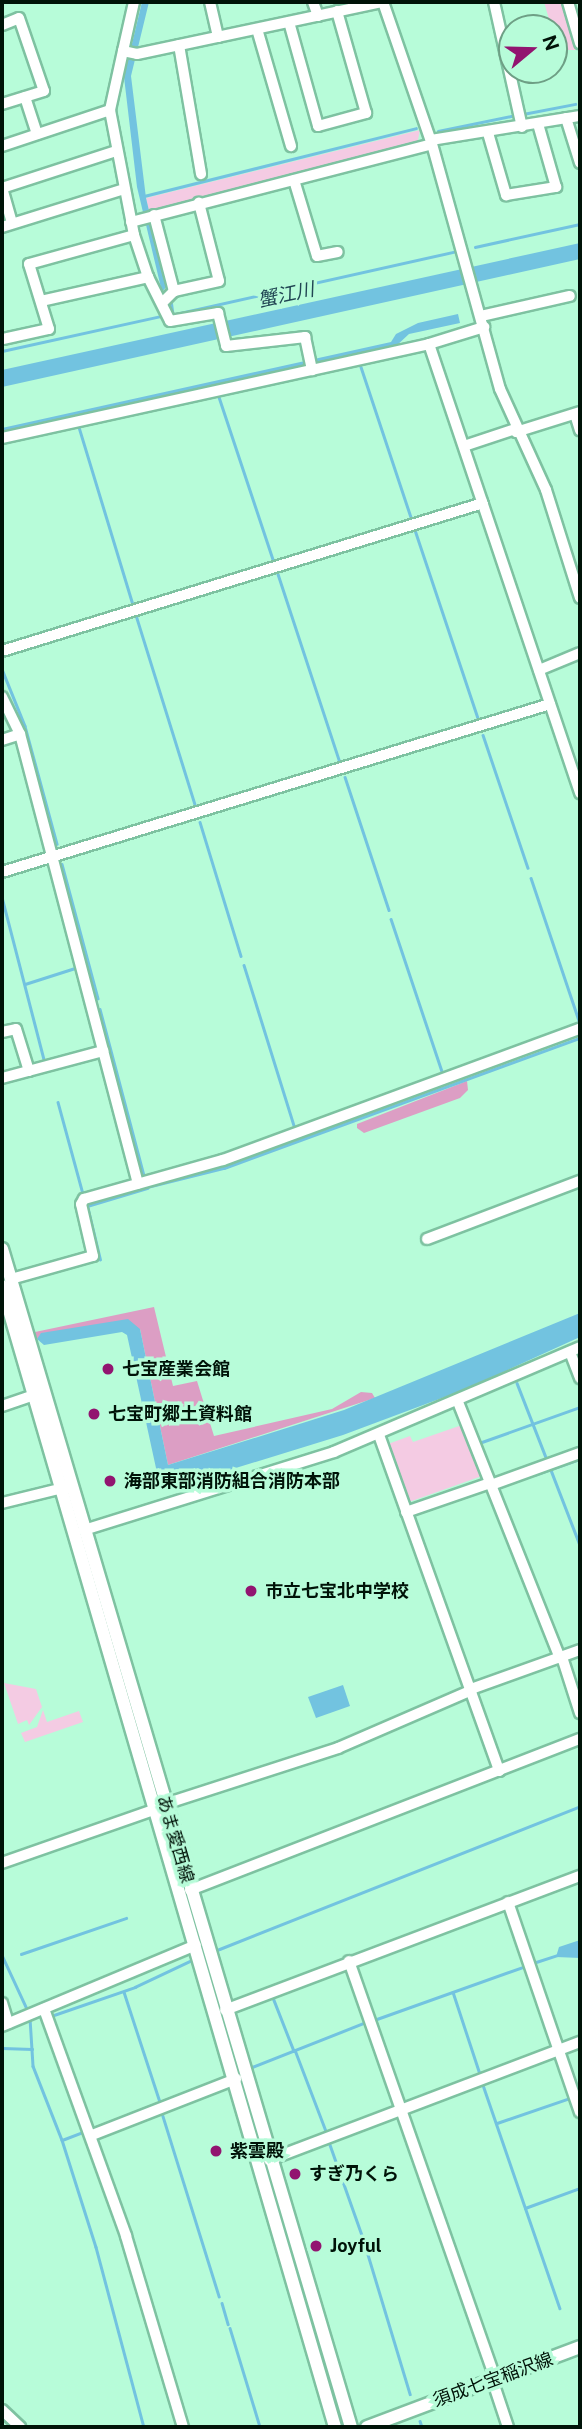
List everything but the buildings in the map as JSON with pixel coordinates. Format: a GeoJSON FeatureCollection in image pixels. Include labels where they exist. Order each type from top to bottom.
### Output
{"type":"FeatureCollection","features":[{"type":"Feature","properties":{"kind":"main road","name":"あま愛西線"},"geometry":{"type":"LineString","coordinates":[[2,1249],[6,1282],[34,1395],[66,1488],[84,1530],[196,1945],[335,2427]]}},
{"type":"Feature","properties":{"kind":"main road","name":"あま愛西線"},"geometry":{"type":"LineString","coordinates":[[6,1282],[160,1806],[190,1890],[351,2427]]}},
{"type":"Feature","properties":{"kind":"main road","name":"須成七宝稲沢線"},"geometry":{"type":"LineString","coordinates":[[366,2427],[580,2347]]}},
{"type":"Feature","properties":{"kind":"street"},"geometry":{"type":"LineString","coordinates":[[134,2],[129,53],[110,110],[124,189],[145,218],[174,291]]}},
{"type":"Feature","properties":{"kind":"street"},"geometry":{"type":"LineString","coordinates":[[210,2],[218,37]]}},
{"type":"Feature","properties":{"kind":"street"},"geometry":{"type":"LineString","coordinates":[[313,2],[318,16]]}},
{"type":"Feature","properties":{"kind":"street"},"geometry":{"type":"LineString","coordinates":[[129,53],[383,2],[431,142],[515,431],[546,490],[580,598]]}},
{"type":"Feature","properties":{"kind":"street"},"geometry":{"type":"LineString","coordinates":[[494,2],[520,119]]}},
{"type":"Feature","properties":{"kind":"street"},"geometry":{"type":"LineString","coordinates":[[568,2],[577,18],[580,43]]}},
{"type":"Feature","properties":{"kind":"street"},"geometry":{"type":"LineString","coordinates":[[289,22],[318,126],[366,113],[337,12]]}},
{"type":"Feature","properties":{"kind":"street"},"geometry":{"type":"LineString","coordinates":[[2,25],[19,18],[44,91],[2,104]]}},
{"type":"Feature","properties":{"kind":"street"},"geometry":{"type":"LineString","coordinates":[[257,29],[291,146]]}},
{"type":"Feature","properties":{"kind":"street"},"geometry":{"type":"LineString","coordinates":[[179,45],[201,174]]}},
{"type":"Feature","properties":{"kind":"street"},"geometry":{"type":"LineString","coordinates":[[25,97],[37,134]]}},
{"type":"Feature","properties":{"kind":"street"},"geometry":{"type":"LineString","coordinates":[[2,146],[110,110]]}},
{"type":"Feature","properties":{"kind":"street"},"geometry":{"type":"LineString","coordinates":[[2,338],[49,329],[29,264],[134,235],[145,218],[431,142],[488,133],[520,119],[538,124],[580,116]]}},
{"type":"Feature","properties":{"kind":"street"},"geometry":{"type":"LineString","coordinates":[[566,118],[580,163]]}},
{"type":"Feature","properties":{"kind":"street"},"geometry":{"type":"LineString","coordinates":[[488,133],[506,195],[556,187],[538,124]]}},
{"type":"Feature","properties":{"kind":"street"},"geometry":{"type":"LineString","coordinates":[[116,151],[2,188],[7,225],[124,189]]}},
{"type":"Feature","properties":{"kind":"street"},"geometry":{"type":"LineString","coordinates":[[294,180],[317,256],[338,251]]}},
{"type":"Feature","properties":{"kind":"street"},"geometry":{"type":"LineString","coordinates":[[163,302],[174,291],[219,281],[199,203]]}},
{"type":"Feature","properties":{"kind":"street"},"geometry":{"type":"LineString","coordinates":[[134,235],[148,277],[163,302],[170,321],[218,315],[226,346],[305,337],[311,365]]}},
{"type":"Feature","properties":{"kind":"street"},"geometry":{"type":"LineString","coordinates":[[41,301],[148,277]]}},
{"type":"Feature","properties":{"kind":"street"},"geometry":{"type":"LineString","coordinates":[[2,438],[311,365],[429,344],[483,322],[570,296]]}},
{"type":"Feature","properties":{"kind":"street"},"geometry":{"type":"LineString","coordinates":[[429,344],[580,793]]}},
{"type":"Feature","properties":{"kind":"street"},"geometry":{"type":"LineString","coordinates":[[464,446],[578,413],[580,430]]}},
{"type":"Feature","properties":{"kind":"street"},"geometry":{"type":"LineString","coordinates":[[2,651],[483,503]]}},
{"type":"Feature","properties":{"kind":"street"},"geometry":{"type":"LineString","coordinates":[[567,557],[580,553]]}},
{"type":"Feature","properties":{"kind":"street"},"geometry":{"type":"LineString","coordinates":[[539,670],[580,653]]}},
{"type":"Feature","properties":{"kind":"street"},"geometry":{"type":"LineString","coordinates":[[2,697],[20,734],[138,1184]]}},
{"type":"Feature","properties":{"kind":"street"},"geometry":{"type":"LineString","coordinates":[[2,872],[550,704]]}},
{"type":"Feature","properties":{"kind":"street"},"geometry":{"type":"LineString","coordinates":[[2,740],[20,734]]}},
{"type":"Feature","properties":{"kind":"street"},"geometry":{"type":"LineString","coordinates":[[2,1032],[16,1029],[29,1071]]}},
{"type":"Feature","properties":{"kind":"street"},"geometry":{"type":"LineString","coordinates":[[6,1282],[90,1260],[94,1253],[81,1204],[84,1199],[223,1160],[580,1029]]}},
{"type":"Feature","properties":{"kind":"street"},"geometry":{"type":"LineString","coordinates":[[2,1078],[103,1051]]}},
{"type":"Feature","properties":{"kind":"street"},"geometry":{"type":"LineString","coordinates":[[427,1239],[580,1181]]}},
{"type":"Feature","properties":{"kind":"street"},"geometry":{"type":"LineString","coordinates":[[84,1530],[379,1435],[575,1350],[580,1378]]}},
{"type":"Feature","properties":{"kind":"street"},"geometry":{"type":"LineString","coordinates":[[2,1406],[34,1395]]}},
{"type":"Feature","properties":{"kind":"street"},"geometry":{"type":"LineString","coordinates":[[458,1402],[561,1658],[580,1713]]}},
{"type":"Feature","properties":{"kind":"street"},"geometry":{"type":"LineString","coordinates":[[379,1435],[432,1592],[471,1690],[499,1771]]}},
{"type":"Feature","properties":{"kind":"street"},"geometry":{"type":"LineString","coordinates":[[406,1512],[580,1453]]}},
{"type":"Feature","properties":{"kind":"street"},"geometry":{"type":"LineString","coordinates":[[2,1503],[66,1488]]}},
{"type":"Feature","properties":{"kind":"street"},"geometry":{"type":"LineString","coordinates":[[2,1863],[160,1806],[338,1748],[471,1690],[580,1650]]}},
{"type":"Feature","properties":{"kind":"street"},"geometry":{"type":"LineString","coordinates":[[190,1890],[580,1740]]}},
{"type":"Feature","properties":{"kind":"street"},"geometry":{"type":"LineString","coordinates":[[225,2010],[580,1876]]}},
{"type":"Feature","properties":{"kind":"street"},"geometry":{"type":"LineString","coordinates":[[508,1902],[580,2112]]}},
{"type":"Feature","properties":{"kind":"street"},"geometry":{"type":"LineString","coordinates":[[2,2003],[5,2025],[196,1945]]}},
{"type":"Feature","properties":{"kind":"street"},"geometry":{"type":"LineString","coordinates":[[349,1961],[494,2379],[508,2427]]}},
{"type":"Feature","properties":{"kind":"street"},"geometry":{"type":"LineString","coordinates":[[35,2013],[91,2131],[183,2427]]}},
{"type":"Feature","properties":{"kind":"street"},"geometry":{"type":"LineString","coordinates":[[269,2160],[580,2042]]}},
{"type":"Feature","properties":{"kind":"street"},"geometry":{"type":"LineString","coordinates":[[91,2131],[236,2079]]}},
{"type":"Feature","properties":{"kind":"street"},"geometry":{"type":"LineString","coordinates":[[2,2410],[20,2427]]}},
{"type":"Feature","properties":{"kind":"shaded area"},"geometry":{"type":"Polygon","coordinates":[[[544,2],[565,2],[580,50],[568,50],[568,14],[548,14],[544,2]]]}},
{"type":"Feature","properties":{"kind":"shaded area"},"geometry":{"type":"Polygon","coordinates":[[[420,130],[417,145],[149,212],[146,198],[420,130]]]}},
{"type":"Feature","properties":{"kind":"shaded area"},"geometry":{"type":"Polygon","coordinates":[[[467,1081],[468,1090],[460,1098],[364,1133],[357,1128],[357,1124],[467,1081]]]}},
{"type":"Feature","properties":{"kind":"shaded area"},"geometry":{"type":"Polygon","coordinates":[[[154,1307],[173,1386],[197,1381],[214,1436],[332,1409],[361,1392],[372,1393],[375,1398],[168,1465],[140,1329],[42,1333],[37,1339],[35,1332],[154,1307]]]}},
{"type":"Feature","properties":{"kind":"shaded area"},"geometry":{"type":"Polygon","coordinates":[[[462,1425],[482,1476],[409,1502],[388,1444],[410,1436],[413,1442],[462,1425]]]}},
{"type":"Feature","properties":{"kind":"shaded area"},"geometry":{"type":"Polygon","coordinates":[[[4,1683],[36,1689],[42,1707],[29,1725],[27,1720],[18,1724],[4,1683]]]}},
{"type":"Feature","properties":{"kind":"shaded area"},"geometry":{"type":"Polygon","coordinates":[[[43,1710],[47,1722],[79,1711],[83,1722],[25,1742],[21,1733],[37,1727],[43,1710]]]}},
{"type":"Feature","properties":{"kind":"water"},"geometry":{"type":"Polygon","coordinates":[[[142,2],[149,2],[131,76],[146,198],[167,286],[162,292],[137,187],[124,77],[142,2]]]}},
{"type":"Feature","properties":{"kind":"water"},"geometry":{"type":"Polygon","coordinates":[[[580,243],[580,259],[2,387],[2,370],[580,243]]]}},
{"type":"Feature","properties":{"kind":"water"},"geometry":{"type":"Polygon","coordinates":[[[458,314],[460,323],[409,334],[395,347],[2,434],[2,428],[391,342],[396,334],[418,323],[458,314]]]}},
{"type":"Feature","properties":{"kind":"water"},"geometry":{"type":"Polygon","coordinates":[[[580,1313],[580,1337],[466,1389],[343,1435],[161,1491],[127,1335],[122,1332],[44,1345],[37,1339],[41,1333],[128,1319],[140,1329],[168,1465],[344,1410],[580,1313]]]}},
{"type":"Feature","properties":{"kind":"water"},"geometry":{"type":"Polygon","coordinates":[[[343,1685],[350,1706],[316,1718],[308,1697],[343,1685]]]}},
{"type":"Feature","properties":{"kind":"water"},"geometry":{"type":"Polygon","coordinates":[[[580,1940],[580,1958],[556,1957],[559,1947],[580,1940]]]}},
{"type":"Feature","properties":{"kind":"waterway"},"geometry":{"type":"LineString","coordinates":[[523,114],[575,104]]}},
{"type":"Feature","properties":{"kind":"waterway"},"geometry":{"type":"LineString","coordinates":[[438,131],[516,115]]}},
{"type":"Feature","properties":{"kind":"waterway"},"geometry":{"type":"LineString","coordinates":[[144,196],[416,128]]}},
{"type":"Feature","properties":{"kind":"waterway"},"geometry":{"type":"LineString","coordinates":[[475,247],[580,224]]}},
{"type":"Feature","properties":{"kind":"waterway","name":"蟹江川"},"geometry":{"type":"LineString","coordinates":[[171,315],[454,252]]}},
{"type":"Feature","properties":{"kind":"waterway"},"geometry":{"type":"LineString","coordinates":[[171,300],[173,314]]}},
{"type":"Feature","properties":{"kind":"waterway"},"geometry":{"type":"LineString","coordinates":[[2,351],[161,316]]}},
{"type":"Feature","properties":{"kind":"waterway"},"geometry":{"type":"LineString","coordinates":[[438,355],[466,438]]}},
{"type":"Feature","properties":{"kind":"waterway"},"geometry":{"type":"LineString","coordinates":[[361,367],[412,520]]}},
{"type":"Feature","properties":{"kind":"waterway"},"geometry":{"type":"LineString","coordinates":[[219,397],[274,562]]}},
{"type":"Feature","properties":{"kind":"waterway"},"geometry":{"type":"LineString","coordinates":[[79,427],[133,605]]}},
{"type":"Feature","properties":{"kind":"waterway"},"geometry":{"type":"LineString","coordinates":[[470,450],[525,614]]}},
{"type":"Feature","properties":{"kind":"waterway"},"geometry":{"type":"LineString","coordinates":[[415,530],[478,718]]}},
{"type":"Feature","properties":{"kind":"waterway"},"geometry":{"type":"LineString","coordinates":[[277,571],[339,760]]}},
{"type":"Feature","properties":{"kind":"waterway"},"geometry":{"type":"LineString","coordinates":[[136,615],[195,804]]}},
{"type":"Feature","properties":{"kind":"waterway"},"geometry":{"type":"LineString","coordinates":[[2,669],[25,726],[57,844]]}},
{"type":"Feature","properties":{"kind":"waterway"},"geometry":{"type":"LineString","coordinates":[[483,735],[528,868]]}},
{"type":"Feature","properties":{"kind":"waterway"},"geometry":{"type":"LineString","coordinates":[[345,777],[389,910]]}},
{"type":"Feature","properties":{"kind":"waterway"},"geometry":{"type":"LineString","coordinates":[[200,822],[241,956]]}},
{"type":"Feature","properties":{"kind":"waterway"},"geometry":{"type":"LineString","coordinates":[[62,864],[98,998]]}},
{"type":"Feature","properties":{"kind":"waterway"},"geometry":{"type":"LineString","coordinates":[[531,878],[579,1021]]}},
{"type":"Feature","properties":{"kind":"waterway"},"geometry":{"type":"LineString","coordinates":[[2,897],[45,1063]]}},
{"type":"Feature","properties":{"kind":"waterway"},"geometry":{"type":"LineString","coordinates":[[391,919],[442,1071]]}},
{"type":"Feature","properties":{"kind":"waterway"},"geometry":{"type":"LineString","coordinates":[[244,965],[294,1126]]}},
{"type":"Feature","properties":{"kind":"waterway"},"geometry":{"type":"LineString","coordinates":[[25,984],[75,968]]}},
{"type":"Feature","properties":{"kind":"waterway"},"geometry":{"type":"LineString","coordinates":[[100,1009],[144,1176]]}},
{"type":"Feature","properties":{"kind":"waterway"},"geometry":{"type":"LineString","coordinates":[[147,1187],[224,1168],[580,1038]]}},
{"type":"Feature","properties":{"kind":"waterway"},"geometry":{"type":"LineString","coordinates":[[58,1102],[83,1194]]}},
{"type":"Feature","properties":{"kind":"waterway"},"geometry":{"type":"LineString","coordinates":[[100,1260],[87,1206],[147,1188]]}},
{"type":"Feature","properties":{"kind":"waterway"},"geometry":{"type":"LineString","coordinates":[[517,1383],[547,1460]]}},
{"type":"Feature","properties":{"kind":"waterway"},"geometry":{"type":"LineString","coordinates":[[479,1443],[580,1407]]}},
{"type":"Feature","properties":{"kind":"waterway"},"geometry":{"type":"LineString","coordinates":[[534,1475],[580,1459]]}},
{"type":"Feature","properties":{"kind":"waterway"},"geometry":{"type":"LineString","coordinates":[[551,1470],[580,1545]]}},
{"type":"Feature","properties":{"kind":"waterway"},"geometry":{"type":"LineString","coordinates":[[217,1950],[580,1806]]}},
{"type":"Feature","properties":{"kind":"waterway"},"geometry":{"type":"LineString","coordinates":[[21,1954],[126,1918]]}},
{"type":"Feature","properties":{"kind":"waterway"},"geometry":{"type":"LineString","coordinates":[[2,1955],[28,2011]]}},
{"type":"Feature","properties":{"kind":"waterway"},"geometry":{"type":"LineString","coordinates":[[533,1963],[557,1955]]}},
{"type":"Feature","properties":{"kind":"waterway"},"geometry":{"type":"LineString","coordinates":[[51,2016],[135,1987],[190,1961]]}},
{"type":"Feature","properties":{"kind":"waterway"},"geometry":{"type":"LineString","coordinates":[[374,2020],[526,1966]]}},
{"type":"Feature","properties":{"kind":"waterway"},"geometry":{"type":"LineString","coordinates":[[124,1992],[160,2102]]}},
{"type":"Feature","properties":{"kind":"waterway"},"geometry":{"type":"LineString","coordinates":[[453,1992],[480,2074]]}},
{"type":"Feature","properties":{"kind":"waterway"},"geometry":{"type":"LineString","coordinates":[[272,1995],[294,2051]]}},
{"type":"Feature","properties":{"kind":"waterway"},"geometry":{"type":"LineString","coordinates":[[30,2018],[33,2066],[62,2140],[96,2247],[144,2427]]}},
{"type":"Feature","properties":{"kind":"waterway"},"geometry":{"type":"LineString","coordinates":[[252,2067],[366,2022]]}},
{"type":"Feature","properties":{"kind":"waterway"},"geometry":{"type":"LineString","coordinates":[[2,2048],[32,2049]]}},
{"type":"Feature","properties":{"kind":"waterway"},"geometry":{"type":"LineString","coordinates":[[295,2050],[326,2131]]}},
{"type":"Feature","properties":{"kind":"waterway"},"geometry":{"type":"LineString","coordinates":[[91,2129],[225,2077]]}},
{"type":"Feature","properties":{"kind":"waterway"},"geometry":{"type":"LineString","coordinates":[[483,2085],[560,2308]]}},
{"type":"Feature","properties":{"kind":"waterway"},"geometry":{"type":"LineString","coordinates":[[497,2123],[570,2098]]}},
{"type":"Feature","properties":{"kind":"waterway"},"geometry":{"type":"LineString","coordinates":[[162,2113],[219,2296]]}},
{"type":"Feature","properties":{"kind":"waterway"},"geometry":{"type":"LineString","coordinates":[[62,2140],[85,2131]]}},
{"type":"Feature","properties":{"kind":"waterway"},"geometry":{"type":"LineString","coordinates":[[329,2142],[363,2238],[410,2394]]}},
{"type":"Feature","properties":{"kind":"waterway"},"geometry":{"type":"LineString","coordinates":[[525,2208],[580,2188]]}},
{"type":"Feature","properties":{"kind":"waterway"},"geometry":{"type":"LineString","coordinates":[[222,2303],[228,2324]]}},
{"type":"Feature","properties":{"kind":"waterway"},"geometry":{"type":"LineString","coordinates":[[230,2328],[260,2427]]}},
{"type":"Feature","properties":{"kind":"waterway"},"geometry":{"type":"LineString","coordinates":[[420,2421],[422,2427]]}},
{"type":"Feature","properties":{"kind":"place","name":"七宝産業会館"},"geometry":{"type":"Point","coordinates":[108,1369]}},
{"type":"Feature","properties":{"kind":"place","name":"七宝町郷土資料館"},"geometry":{"type":"Point","coordinates":[94,1414]}},
{"type":"Feature","properties":{"kind":"place","name":"海部東部消防組合消防本部"},"geometry":{"type":"Point","coordinates":[110,1481]}},
{"type":"Feature","properties":{"kind":"place","name":"市立七宝北中学校"},"geometry":{"type":"Point","coordinates":[251,1591]}},
{"type":"Feature","properties":{"kind":"place","name":"紫雲殿"},"geometry":{"type":"Point","coordinates":[216,2151]}},
{"type":"Feature","properties":{"kind":"place","name":"すぎ乃くら"},"geometry":{"type":"Point","coordinates":[295,2174]}},
{"type":"Feature","properties":{"kind":"place","name":"Joyful"},"geometry":{"type":"Point","coordinates":[316,2246]}}]}
